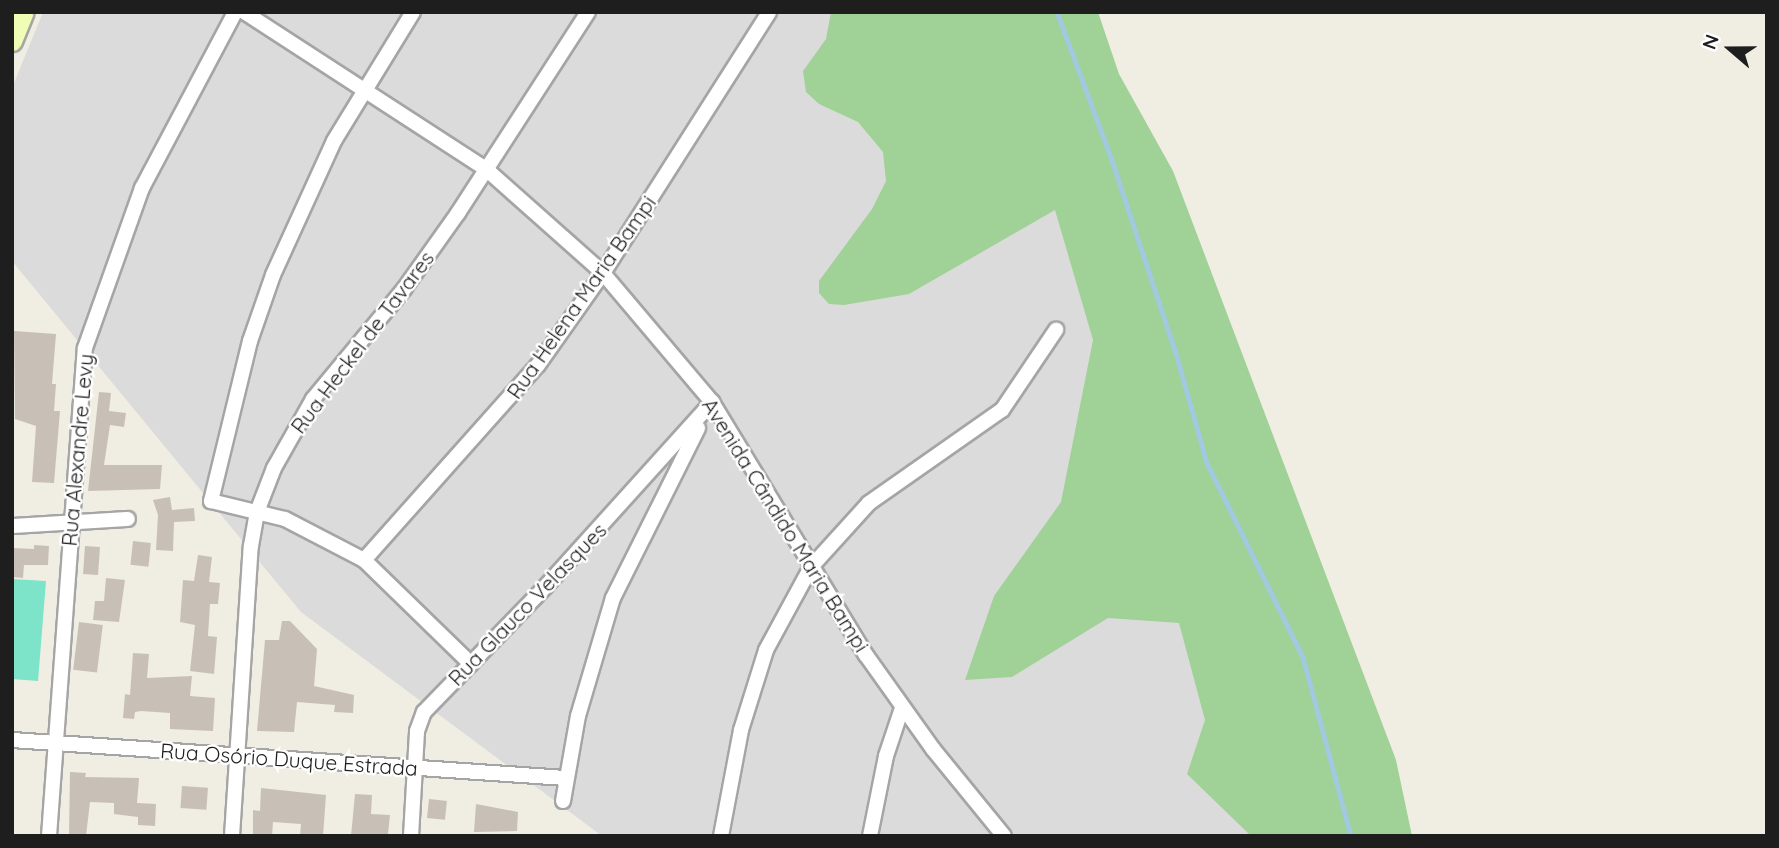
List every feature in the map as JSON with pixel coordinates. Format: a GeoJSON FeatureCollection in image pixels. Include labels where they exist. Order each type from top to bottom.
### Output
{"type":"FeatureCollection","features":[{"type":"Feature","properties":{"kind":"main road"},"geometry":{"type":"LineString","coordinates":[[12,41],[24,12]]}},
{"type":"Feature","properties":{"kind":"street","name":"Rua Alexandre Levy"},"geometry":{"type":"LineString","coordinates":[[49,836],[81,368],[94,314],[164,140],[235,12]]}},
{"type":"Feature","properties":{"kind":"street","name":"Avenida Cândido Maria Bampi"},"geometry":{"type":"LineString","coordinates":[[244,12],[487,170],[603,273],[712,402],[811,567],[902,708],[1004,836]]}},
{"type":"Feature","properties":{"kind":"street"},"geometry":{"type":"LineString","coordinates":[[413,12],[365,89],[302,205],[273,275],[250,341],[211,501],[257,512],[311,530],[364,560],[471,664]]}},
{"type":"Feature","properties":{"kind":"street","name":"Rua Heckel de Tavares"},"geometry":{"type":"LineString","coordinates":[[232,836],[257,512],[274,468],[313,400],[404,289],[487,170],[588,12]]}},
{"type":"Feature","properties":{"kind":"street","name":"Rua Helena Maria Bampi"},"geometry":{"type":"LineString","coordinates":[[364,560],[512,398],[603,273],[769,12]]}},
{"type":"Feature","properties":{"kind":"street"},"geometry":{"type":"LineString","coordinates":[[721,836],[741,730],[766,650],[811,567],[869,503],[1002,410],[1056,330]]}},
{"type":"Feature","properties":{"kind":"street"},"geometry":{"type":"LineString","coordinates":[[563,801],[565,778],[593,655],[613,598],[673,471],[712,402]]}},
{"type":"Feature","properties":{"kind":"street","name":"Rua Glauco Velasques"},"geometry":{"type":"LineString","coordinates":[[411,836],[417,731],[424,712],[712,402]]}},
{"type":"Feature","properties":{"kind":"street"},"geometry":{"type":"LineString","coordinates":[[12,526],[128,519]]}},
{"type":"Feature","properties":{"kind":"street"},"geometry":{"type":"LineString","coordinates":[[870,836],[886,756],[902,708]]}},
{"type":"Feature","properties":{"kind":"street","name":"Rua Osório Duque Estrada"},"geometry":{"type":"LineString","coordinates":[[12,740],[565,778]]}},
{"type":"Feature","properties":{"kind":"shaded area"},"geometry":{"type":"Polygon","coordinates":[[[43,12],[1081,12],[1365,836],[602,836],[301,612],[12,261],[12,88],[43,12]]]}},
{"type":"Feature","properties":{"kind":"green space"},"geometry":{"type":"Polygon","coordinates":[[[831,12],[1098,12],[1119,74],[1173,171],[1396,760],[1412,836],[1251,836],[1187,774],[1205,720],[1179,623],[1108,618],[1012,677],[965,680],[994,596],[1061,502],[1093,340],[1055,210],[909,294],[844,305],[829,304],[819,293],[819,281],[872,209],[886,181],[883,152],[858,122],[819,104],[806,92],[803,71],[826,39],[831,12]]]}},
{"type":"Feature","properties":{"kind":"green space"},"geometry":{"type":"Polygon","coordinates":[[[12,579],[46,581],[38,681],[12,679],[12,579]]]}},
{"type":"Feature","properties":{"kind":"building"},"geometry":{"type":"Polygon","coordinates":[[[14,331],[56,334],[52,384],[56,384],[54,411],[60,411],[54,483],[32,482],[36,426],[15,419],[14,331]]]}},
{"type":"Feature","properties":{"kind":"building"},"geometry":{"type":"Polygon","coordinates":[[[99,392],[111,393],[109,411],[126,413],[124,427],[110,425],[104,465],[162,465],[160,489],[88,491],[99,392]]]}},
{"type":"Feature","properties":{"kind":"building"},"geometry":{"type":"Polygon","coordinates":[[[170,497],[172,510],[194,508],[195,521],[174,522],[173,551],[156,550],[158,515],[153,500],[170,497]]]}},
{"type":"Feature","properties":{"kind":"building"},"geometry":{"type":"Polygon","coordinates":[[[133,541],[151,543],[148,567],[130,565],[133,541]]]}},
{"type":"Feature","properties":{"kind":"building"},"geometry":{"type":"Polygon","coordinates":[[[34,545],[49,546],[48,565],[24,565],[23,578],[12,577],[12,548],[34,549],[34,545]]]}},
{"type":"Feature","properties":{"kind":"building"},"geometry":{"type":"Polygon","coordinates":[[[85,546],[100,547],[98,575],[83,574],[85,546]]]}},
{"type":"Feature","properties":{"kind":"building"},"geometry":{"type":"Polygon","coordinates":[[[198,555],[212,557],[209,582],[220,583],[218,604],[210,604],[208,636],[217,637],[214,674],[190,671],[195,625],[180,622],[183,580],[194,581],[198,555]]]}},
{"type":"Feature","properties":{"kind":"building"},"geometry":{"type":"Polygon","coordinates":[[[106,578],[125,580],[119,622],[93,620],[95,601],[104,601],[106,578]]]}},
{"type":"Feature","properties":{"kind":"building"},"geometry":{"type":"Polygon","coordinates":[[[282,621],[290,621],[317,649],[314,686],[354,695],[353,713],[334,712],[335,705],[297,702],[294,732],[257,731],[265,640],[279,640],[282,621]]]}},
{"type":"Feature","properties":{"kind":"building"},"geometry":{"type":"Polygon","coordinates":[[[79,622],[103,625],[97,673],[73,670],[79,622]]]}},
{"type":"Feature","properties":{"kind":"building"},"geometry":{"type":"Polygon","coordinates":[[[133,653],[149,654],[147,678],[192,676],[190,696],[215,698],[213,731],[170,729],[170,713],[141,711],[135,712],[134,719],[123,718],[125,694],[130,695],[133,653]]]}},
{"type":"Feature","properties":{"kind":"building"},"geometry":{"type":"Polygon","coordinates":[[[70,772],[86,773],[85,777],[139,778],[137,803],[156,804],[155,826],[138,825],[138,817],[114,814],[114,803],[90,802],[86,836],[69,836],[70,772]]]}},
{"type":"Feature","properties":{"kind":"building"},"geometry":{"type":"Polygon","coordinates":[[[182,786],[208,788],[206,810],[180,808],[182,786]]]}},
{"type":"Feature","properties":{"kind":"building"},"geometry":{"type":"Polygon","coordinates":[[[261,788],[326,795],[323,836],[300,836],[301,824],[273,822],[272,836],[253,836],[253,810],[260,811],[261,788]]]}},
{"type":"Feature","properties":{"kind":"building"},"geometry":{"type":"Polygon","coordinates":[[[355,794],[372,795],[371,814],[390,815],[388,834],[351,836],[355,794]]]}},
{"type":"Feature","properties":{"kind":"building"},"geometry":{"type":"Polygon","coordinates":[[[429,799],[447,801],[445,820],[427,818],[429,799]]]}},
{"type":"Feature","properties":{"kind":"building"},"geometry":{"type":"Polygon","coordinates":[[[476,804],[518,812],[517,831],[474,832],[476,804]]]}},
{"type":"Feature","properties":{"kind":"waterway"},"geometry":{"type":"LineString","coordinates":[[1057,12],[1111,157],[1176,353],[1207,463],[1303,657],[1351,836]]}}]}
